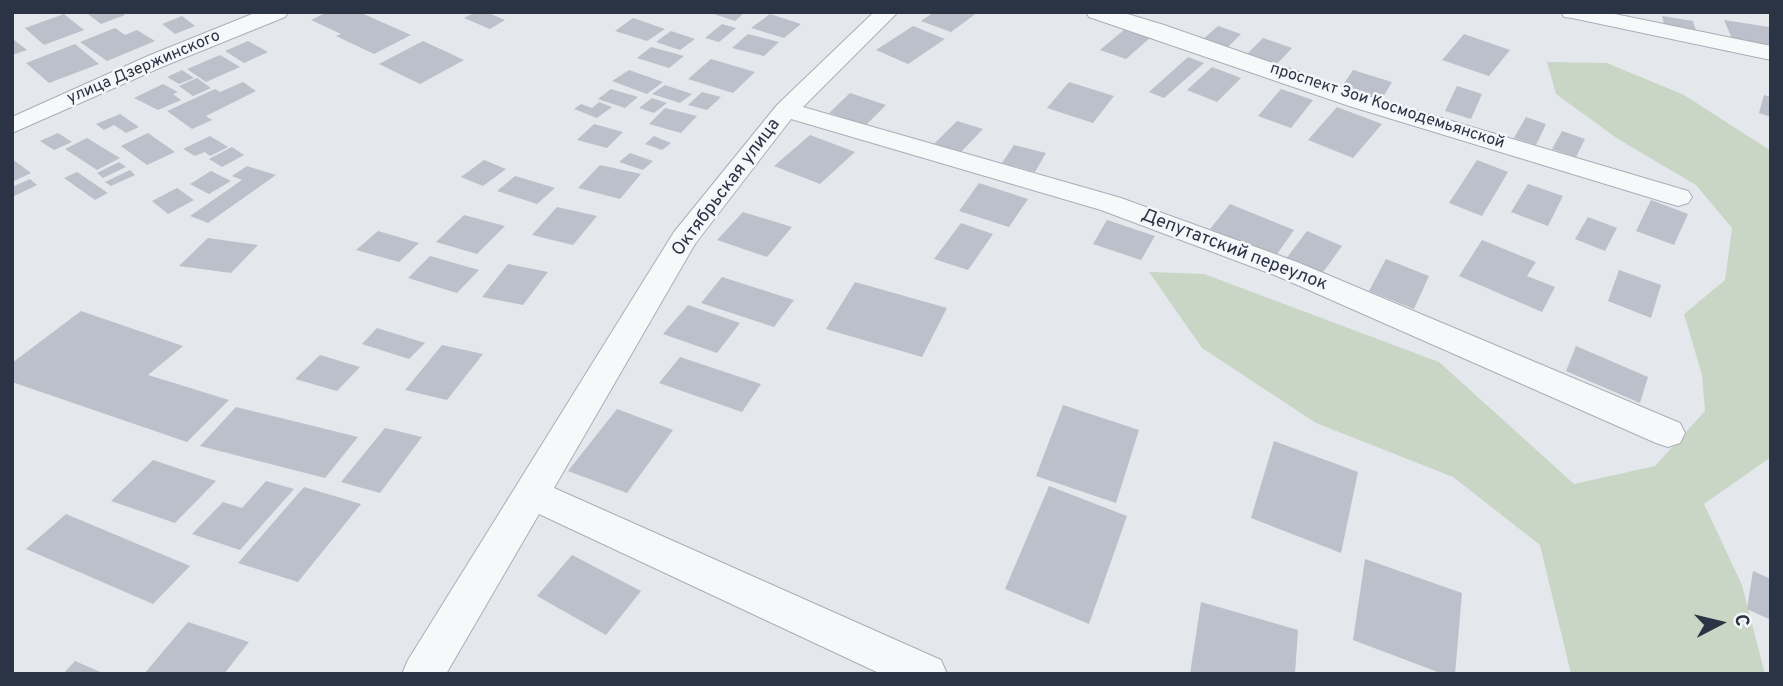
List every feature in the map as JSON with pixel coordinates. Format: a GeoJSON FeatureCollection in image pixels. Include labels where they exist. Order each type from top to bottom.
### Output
{"type":"FeatureCollection","features":[{"type":"Feature","properties":{"kind":"street","name":"улица Дзержинского"},"geometry":{"type":"LineString","coordinates":[[12,126],[156,61],[277,12]]}},
{"type":"Feature","properties":{"kind":"street","name":"Октябрьская улица"},"geometry":{"type":"LineString","coordinates":[[422,674],[684,239],[786,110],[887,12]]}},
{"type":"Feature","properties":{"kind":"street","name":"проспект Зои Космодемьянской"},"geometry":{"type":"LineString","coordinates":[[1097,12],[1358,101],[1678,197]]}},
{"type":"Feature","properties":{"kind":"street"},"geometry":{"type":"LineString","coordinates":[[1572,12],[1771,53]]}},
{"type":"Feature","properties":{"kind":"street","name":"Депутатский переулок"},"geometry":{"type":"LineString","coordinates":[[786,110],[1124,208],[1287,269],[1668,433]]}},
{"type":"Feature","properties":{"kind":"street"},"geometry":{"type":"LineString","coordinates":[[531,494],[926,674]]}},
{"type":"Feature","properties":{"kind":"green space"},"geometry":{"type":"Polygon","coordinates":[[[1547,62],[1607,63],[1684,95],[1771,151],[1771,457],[1704,504],[1742,585],[1765,674],[1571,674],[1540,545],[1453,477],[1316,423],[1202,348],[1149,272],[1204,274],[1439,362],[1574,484],[1655,466],[1705,411],[1702,375],[1684,314],[1725,280],[1732,228],[1696,185],[1618,139],[1556,94],[1547,62]]]}},
{"type":"Feature","properties":{"kind":"building"},"geometry":{"type":"Polygon","coordinates":[[[122,12],[125,15],[101,24],[88,14],[122,12]]]}},
{"type":"Feature","properties":{"kind":"building"},"geometry":{"type":"Polygon","coordinates":[[[327,12],[359,12],[411,35],[374,54],[336,36],[341,34],[311,20],[327,12]]]}},
{"type":"Feature","properties":{"kind":"building"},"geometry":{"type":"Polygon","coordinates":[[[476,12],[486,12],[505,20],[490,29],[464,18],[476,12]]]}},
{"type":"Feature","properties":{"kind":"building"},"geometry":{"type":"Polygon","coordinates":[[[708,12],[745,12],[735,21],[708,12]]]}},
{"type":"Feature","properties":{"kind":"building"},"geometry":{"type":"Polygon","coordinates":[[[934,12],[978,12],[951,32],[921,21],[934,12]]]}},
{"type":"Feature","properties":{"kind":"building"},"geometry":{"type":"Polygon","coordinates":[[[64,14],[84,30],[44,45],[25,28],[64,14]]]}},
{"type":"Feature","properties":{"kind":"building"},"geometry":{"type":"Polygon","coordinates":[[[770,14],[801,24],[784,38],[751,28],[770,14]]]}},
{"type":"Feature","properties":{"kind":"building"},"geometry":{"type":"Polygon","coordinates":[[[182,16],[195,26],[175,34],[162,24],[182,16]]]}},
{"type":"Feature","properties":{"kind":"building"},"geometry":{"type":"Polygon","coordinates":[[[1662,16],[1693,21],[1697,33],[1665,28],[1662,16]]]}},
{"type":"Feature","properties":{"kind":"building"},"geometry":{"type":"Polygon","coordinates":[[[633,18],[665,29],[647,41],[615,31],[633,18]]]}},
{"type":"Feature","properties":{"kind":"building"},"geometry":{"type":"Polygon","coordinates":[[[1724,20],[1769,27],[1771,49],[1734,43],[1724,20]]]}},
{"type":"Feature","properties":{"kind":"building"},"geometry":{"type":"Polygon","coordinates":[[[722,24],[736,28],[719,42],[705,38],[722,24]]]}},
{"type":"Feature","properties":{"kind":"building"},"geometry":{"type":"Polygon","coordinates":[[[913,26],[945,39],[908,64],[876,50],[913,26]]]}},
{"type":"Feature","properties":{"kind":"building"},"geometry":{"type":"Polygon","coordinates":[[[1218,26],[1241,34],[1226,49],[1202,40],[1218,26]]]}},
{"type":"Feature","properties":{"kind":"building"},"geometry":{"type":"Polygon","coordinates":[[[115,28],[125,35],[137,30],[155,41],[107,61],[80,42],[115,28]]]}},
{"type":"Feature","properties":{"kind":"building"},"geometry":{"type":"Polygon","coordinates":[[[1125,29],[1150,38],[1126,59],[1100,50],[1125,29]]]}},
{"type":"Feature","properties":{"kind":"building"},"geometry":{"type":"Polygon","coordinates":[[[671,31],[695,39],[680,50],[656,42],[671,31]]]}},
{"type":"Feature","properties":{"kind":"building"},"geometry":{"type":"Polygon","coordinates":[[[748,34],[779,42],[764,56],[732,48],[748,34]]]}},
{"type":"Feature","properties":{"kind":"building"},"geometry":{"type":"Polygon","coordinates":[[[1464,34],[1510,50],[1489,76],[1442,60],[1464,34]]]}},
{"type":"Feature","properties":{"kind":"building"},"geometry":{"type":"Polygon","coordinates":[[[1263,38],[1292,48],[1275,66],[1245,56],[1263,38]]]}},
{"type":"Feature","properties":{"kind":"building"},"geometry":{"type":"Polygon","coordinates":[[[14,40],[27,50],[12,55],[14,40]]]}},
{"type":"Feature","properties":{"kind":"building"},"geometry":{"type":"Polygon","coordinates":[[[248,41],[268,52],[244,63],[225,51],[248,41]]]}},
{"type":"Feature","properties":{"kind":"building"},"geometry":{"type":"Polygon","coordinates":[[[423,41],[464,60],[420,84],[379,64],[423,41]]]}},
{"type":"Feature","properties":{"kind":"building"},"geometry":{"type":"Polygon","coordinates":[[[75,44],[99,64],[49,83],[26,63],[75,44]]]}},
{"type":"Feature","properties":{"kind":"building"},"geometry":{"type":"Polygon","coordinates":[[[651,47],[684,56],[669,68],[637,58],[651,47]]]}},
{"type":"Feature","properties":{"kind":"building"},"geometry":{"type":"Polygon","coordinates":[[[220,55],[240,67],[206,82],[187,69],[220,55]]]}},
{"type":"Feature","properties":{"kind":"building"},"geometry":{"type":"Polygon","coordinates":[[[1188,57],[1204,63],[1164,98],[1149,92],[1188,57]]]}},
{"type":"Feature","properties":{"kind":"building"},"geometry":{"type":"Polygon","coordinates":[[[711,59],[755,72],[733,93],[688,79],[711,59]]]}},
{"type":"Feature","properties":{"kind":"building"},"geometry":{"type":"Polygon","coordinates":[[[1212,67],[1241,78],[1217,102],[1187,90],[1212,67]]]}},
{"type":"Feature","properties":{"kind":"building"},"geometry":{"type":"Polygon","coordinates":[[[182,70],[194,78],[179,84],[167,77],[182,70]]]}},
{"type":"Feature","properties":{"kind":"building"},"geometry":{"type":"Polygon","coordinates":[[[629,70],[663,82],[647,94],[612,81],[629,70]]]}},
{"type":"Feature","properties":{"kind":"building"},"geometry":{"type":"Polygon","coordinates":[[[1353,70],[1392,82],[1377,107],[1337,94],[1353,70]]]}},
{"type":"Feature","properties":{"kind":"building"},"geometry":{"type":"Polygon","coordinates":[[[197,78],[211,88],[193,96],[179,86],[197,78]]]}},
{"type":"Feature","properties":{"kind":"building"},"geometry":{"type":"Polygon","coordinates":[[[243,82],[256,91],[206,116],[212,120],[192,129],[167,111],[215,89],[220,92],[243,82]]]}},
{"type":"Feature","properties":{"kind":"building"},"geometry":{"type":"Polygon","coordinates":[[[1069,82],[1114,96],[1093,123],[1047,108],[1069,82]]]}},
{"type":"Feature","properties":{"kind":"building"},"geometry":{"type":"Polygon","coordinates":[[[163,84],[178,92],[173,94],[181,100],[158,110],[134,98],[163,84]]]}},
{"type":"Feature","properties":{"kind":"building"},"geometry":{"type":"Polygon","coordinates":[[[665,85],[692,94],[680,103],[652,94],[665,85]]]}},
{"type":"Feature","properties":{"kind":"building"},"geometry":{"type":"Polygon","coordinates":[[[1457,86],[1482,94],[1471,119],[1445,111],[1457,86]]]}},
{"type":"Feature","properties":{"kind":"building"},"geometry":{"type":"Polygon","coordinates":[[[611,89],[638,97],[625,108],[598,99],[611,89]]]}},
{"type":"Feature","properties":{"kind":"building"},"geometry":{"type":"Polygon","coordinates":[[[1281,89],[1313,100],[1291,128],[1258,116],[1281,89]]]}},
{"type":"Feature","properties":{"kind":"building"},"geometry":{"type":"Polygon","coordinates":[[[702,92],[721,97],[707,110],[688,105],[702,92]]]}},
{"type":"Feature","properties":{"kind":"building"},"geometry":{"type":"Polygon","coordinates":[[[850,93],[886,105],[866,125],[829,113],[850,93]]]}},
{"type":"Feature","properties":{"kind":"building"},"geometry":{"type":"Polygon","coordinates":[[[1764,95],[1771,97],[1771,117],[1759,113],[1764,95]]]}},
{"type":"Feature","properties":{"kind":"building"},"geometry":{"type":"Polygon","coordinates":[[[652,98],[667,103],[654,113],[639,108],[652,98]]]}},
{"type":"Feature","properties":{"kind":"building"},"geometry":{"type":"Polygon","coordinates":[[[599,102],[612,107],[597,118],[574,109],[581,104],[592,108],[599,102]]]}},
{"type":"Feature","properties":{"kind":"building"},"geometry":{"type":"Polygon","coordinates":[[[1337,107],[1382,124],[1353,158],[1308,140],[1337,107]]]}},
{"type":"Feature","properties":{"kind":"building"},"geometry":{"type":"Polygon","coordinates":[[[665,108],[697,116],[681,133],[649,124],[665,108]]]}},
{"type":"Feature","properties":{"kind":"building"},"geometry":{"type":"Polygon","coordinates":[[[120,114],[139,127],[126,133],[114,125],[104,130],[96,124],[120,114]]]}},
{"type":"Feature","properties":{"kind":"building"},"geometry":{"type":"Polygon","coordinates":[[[1526,117],[1546,124],[1536,145],[1514,138],[1526,117]]]}},
{"type":"Feature","properties":{"kind":"building"},"geometry":{"type":"Polygon","coordinates":[[[957,121],[983,129],[960,153],[934,144],[957,121]]]}},
{"type":"Feature","properties":{"kind":"building"},"geometry":{"type":"Polygon","coordinates":[[[594,124],[623,132],[607,148],[577,140],[594,124]]]}},
{"type":"Feature","properties":{"kind":"building"},"geometry":{"type":"Polygon","coordinates":[[[1562,131],[1585,139],[1576,157],[1552,149],[1562,131]]]}},
{"type":"Feature","properties":{"kind":"building"},"geometry":{"type":"Polygon","coordinates":[[[58,133],[72,142],[54,150],[40,141],[58,133]]]}},
{"type":"Feature","properties":{"kind":"building"},"geometry":{"type":"Polygon","coordinates":[[[148,133],[175,152],[147,165],[121,146],[148,133]]]}},
{"type":"Feature","properties":{"kind":"building"},"geometry":{"type":"Polygon","coordinates":[[[810,135],[855,152],[820,184],[774,166],[810,135]]]}},
{"type":"Feature","properties":{"kind":"building"},"geometry":{"type":"Polygon","coordinates":[[[210,136],[228,147],[210,156],[205,152],[195,156],[183,149],[210,136]]]}},
{"type":"Feature","properties":{"kind":"building"},"geometry":{"type":"Polygon","coordinates":[[[654,136],[671,143],[662,150],[645,144],[654,136]]]}},
{"type":"Feature","properties":{"kind":"building"},"geometry":{"type":"Polygon","coordinates":[[[87,138],[120,158],[97,170],[65,149],[87,138]]]}},
{"type":"Feature","properties":{"kind":"building"},"geometry":{"type":"Polygon","coordinates":[[[1014,145],[1046,153],[1035,172],[1002,163],[1014,145]]]}},
{"type":"Feature","properties":{"kind":"building"},"geometry":{"type":"Polygon","coordinates":[[[232,147],[244,155],[222,167],[209,159],[232,147]]]}},
{"type":"Feature","properties":{"kind":"building"},"geometry":{"type":"Polygon","coordinates":[[[630,153],[653,161],[643,170],[619,162],[630,153]]]}},
{"type":"Feature","properties":{"kind":"building"},"geometry":{"type":"Polygon","coordinates":[[[12,159],[31,173],[12,182],[12,159]]]}},
{"type":"Feature","properties":{"kind":"building"},"geometry":{"type":"Polygon","coordinates":[[[484,160],[506,169],[483,186],[461,177],[484,160]]]}},
{"type":"Feature","properties":{"kind":"building"},"geometry":{"type":"Polygon","coordinates":[[[1477,160],[1508,172],[1482,216],[1449,203],[1477,160]]]}},
{"type":"Feature","properties":{"kind":"building"},"geometry":{"type":"Polygon","coordinates":[[[119,162],[126,167],[103,178],[97,173],[119,162]]]}},
{"type":"Feature","properties":{"kind":"building"},"geometry":{"type":"Polygon","coordinates":[[[600,165],[641,174],[620,199],[578,188],[600,165]]]}},
{"type":"Feature","properties":{"kind":"building"},"geometry":{"type":"Polygon","coordinates":[[[247,166],[276,175],[208,223],[190,216],[242,180],[232,176],[247,166]]]}},
{"type":"Feature","properties":{"kind":"building"},"geometry":{"type":"Polygon","coordinates":[[[130,170],[135,175],[111,186],[105,182],[130,170]]]}},
{"type":"Feature","properties":{"kind":"building"},"geometry":{"type":"Polygon","coordinates":[[[211,171],[231,181],[209,194],[190,184],[211,171]]]}},
{"type":"Feature","properties":{"kind":"building"},"geometry":{"type":"Polygon","coordinates":[[[77,172],[108,193],[95,200],[64,178],[77,172]]]}},
{"type":"Feature","properties":{"kind":"building"},"geometry":{"type":"Polygon","coordinates":[[[515,176],[555,188],[537,204],[497,191],[515,176]]]}},
{"type":"Feature","properties":{"kind":"building"},"geometry":{"type":"Polygon","coordinates":[[[30,179],[37,185],[12,197],[12,187],[30,179]]]}},
{"type":"Feature","properties":{"kind":"building"},"geometry":{"type":"Polygon","coordinates":[[[979,183],[1028,199],[1009,227],[959,211],[979,183]]]}},
{"type":"Feature","properties":{"kind":"building"},"geometry":{"type":"Polygon","coordinates":[[[1528,184],[1563,196],[1548,226],[1511,212],[1528,184]]]}},
{"type":"Feature","properties":{"kind":"building"},"geometry":{"type":"Polygon","coordinates":[[[177,188],[194,200],[168,214],[152,201],[177,188]]]}},
{"type":"Feature","properties":{"kind":"building"},"geometry":{"type":"Polygon","coordinates":[[[1651,200],[1688,214],[1674,245],[1636,231],[1651,200]]]}},
{"type":"Feature","properties":{"kind":"building"},"geometry":{"type":"Polygon","coordinates":[[[1230,204],[1294,230],[1275,257],[1210,229],[1230,204]]]}},
{"type":"Feature","properties":{"kind":"building"},"geometry":{"type":"Polygon","coordinates":[[[557,207],[597,216],[573,245],[532,235],[557,207]]]}},
{"type":"Feature","properties":{"kind":"building"},"geometry":{"type":"Polygon","coordinates":[[[743,212],[792,227],[767,257],[717,240],[743,212]]]}},
{"type":"Feature","properties":{"kind":"building"},"geometry":{"type":"Polygon","coordinates":[[[464,215],[505,226],[477,254],[436,242],[464,215]]]}},
{"type":"Feature","properties":{"kind":"building"},"geometry":{"type":"Polygon","coordinates":[[[1588,217],[1617,228],[1605,251],[1575,239],[1588,217]]]}},
{"type":"Feature","properties":{"kind":"building"},"geometry":{"type":"Polygon","coordinates":[[[1107,220],[1155,236],[1141,260],[1093,244],[1107,220]]]}},
{"type":"Feature","properties":{"kind":"building"},"geometry":{"type":"Polygon","coordinates":[[[961,223],[993,234],[968,270],[934,259],[961,223]]]}},
{"type":"Feature","properties":{"kind":"building"},"geometry":{"type":"Polygon","coordinates":[[[378,231],[419,243],[399,262],[356,250],[378,231]]]}},
{"type":"Feature","properties":{"kind":"building"},"geometry":{"type":"Polygon","coordinates":[[[1307,231],[1342,246],[1321,275],[1285,260],[1307,231]]]}},
{"type":"Feature","properties":{"kind":"building"},"geometry":{"type":"Polygon","coordinates":[[[208,238],[258,245],[231,273],[179,266],[208,238]]]}},
{"type":"Feature","properties":{"kind":"building"},"geometry":{"type":"Polygon","coordinates":[[[1482,240],[1536,262],[1527,276],[1555,287],[1542,312],[1459,276],[1482,240]]]}},
{"type":"Feature","properties":{"kind":"building"},"geometry":{"type":"Polygon","coordinates":[[[430,256],[479,270],[457,293],[408,278],[430,256]]]}},
{"type":"Feature","properties":{"kind":"building"},"geometry":{"type":"Polygon","coordinates":[[[1386,259],[1429,276],[1414,309],[1369,291],[1386,259]]]}},
{"type":"Feature","properties":{"kind":"building"},"geometry":{"type":"Polygon","coordinates":[[[508,264],[548,272],[523,305],[482,297],[508,264]]]}},
{"type":"Feature","properties":{"kind":"building"},"geometry":{"type":"Polygon","coordinates":[[[1619,270],[1661,285],[1651,318],[1608,301],[1619,270]]]}},
{"type":"Feature","properties":{"kind":"building"},"geometry":{"type":"Polygon","coordinates":[[[722,277],[794,300],[774,327],[701,303],[722,277]]]}},
{"type":"Feature","properties":{"kind":"building"},"geometry":{"type":"Polygon","coordinates":[[[855,282],[947,308],[922,357],[826,329],[855,282]]]}},
{"type":"Feature","properties":{"kind":"building"},"geometry":{"type":"Polygon","coordinates":[[[688,305],[740,323],[717,353],[663,334],[688,305]]]}},
{"type":"Feature","properties":{"kind":"building"},"geometry":{"type":"Polygon","coordinates":[[[81,311],[183,346],[148,375],[229,400],[187,442],[12,382],[12,363],[81,311]]]}},
{"type":"Feature","properties":{"kind":"building"},"geometry":{"type":"Polygon","coordinates":[[[377,328],[425,343],[409,359],[362,344],[377,328]]]}},
{"type":"Feature","properties":{"kind":"building"},"geometry":{"type":"Polygon","coordinates":[[[442,345],[483,354],[447,400],[405,390],[442,345]]]}},
{"type":"Feature","properties":{"kind":"building"},"geometry":{"type":"Polygon","coordinates":[[[1576,346],[1648,377],[1640,403],[1566,371],[1576,346]]]}},
{"type":"Feature","properties":{"kind":"building"},"geometry":{"type":"Polygon","coordinates":[[[320,355],[360,367],[337,391],[295,379],[320,355]]]}},
{"type":"Feature","properties":{"kind":"building"},"geometry":{"type":"Polygon","coordinates":[[[680,357],[761,384],[742,412],[659,383],[680,357]]]}},
{"type":"Feature","properties":{"kind":"building"},"geometry":{"type":"Polygon","coordinates":[[[1063,405],[1139,430],[1116,503],[1036,476],[1063,405]]]}},
{"type":"Feature","properties":{"kind":"building"},"geometry":{"type":"Polygon","coordinates":[[[236,407],[358,437],[325,478],[200,446],[236,407]]]}},
{"type":"Feature","properties":{"kind":"building"},"geometry":{"type":"Polygon","coordinates":[[[617,409],[673,430],[627,493],[568,471],[617,409]]]}},
{"type":"Feature","properties":{"kind":"building"},"geometry":{"type":"Polygon","coordinates":[[[385,428],[422,437],[380,493],[341,482],[385,428]]]}},
{"type":"Feature","properties":{"kind":"building"},"geometry":{"type":"Polygon","coordinates":[[[1274,441],[1358,472],[1341,553],[1251,518],[1274,441]]]}},
{"type":"Feature","properties":{"kind":"building"},"geometry":{"type":"Polygon","coordinates":[[[153,460],[216,481],[175,523],[111,501],[153,460]]]}},
{"type":"Feature","properties":{"kind":"building"},"geometry":{"type":"Polygon","coordinates":[[[266,481],[294,489],[240,550],[192,534],[223,502],[242,508],[266,481]]]}},
{"type":"Feature","properties":{"kind":"building"},"geometry":{"type":"Polygon","coordinates":[[[1049,486],[1127,516],[1089,624],[1005,589],[1049,486]]]}},
{"type":"Feature","properties":{"kind":"building"},"geometry":{"type":"Polygon","coordinates":[[[304,487],[361,504],[298,582],[238,563],[304,487]]]}},
{"type":"Feature","properties":{"kind":"building"},"geometry":{"type":"Polygon","coordinates":[[[66,514],[190,566],[153,604],[26,549],[66,514]]]}},
{"type":"Feature","properties":{"kind":"building"},"geometry":{"type":"Polygon","coordinates":[[[572,555],[641,591],[606,635],[537,596],[572,555]]]}},
{"type":"Feature","properties":{"kind":"building"},"geometry":{"type":"Polygon","coordinates":[[[1365,559],[1462,593],[1455,674],[1443,674],[1353,640],[1365,559]]]}},
{"type":"Feature","properties":{"kind":"building"},"geometry":{"type":"Polygon","coordinates":[[[1753,571],[1771,579],[1771,620],[1747,609],[1753,571]]]}},
{"type":"Feature","properties":{"kind":"building"},"geometry":{"type":"Polygon","coordinates":[[[1201,602],[1298,630],[1295,674],[1190,674],[1201,602]]]}},
{"type":"Feature","properties":{"kind":"building"},"geometry":{"type":"Polygon","coordinates":[[[188,622],[249,642],[224,674],[144,674],[188,622]]]}},
{"type":"Feature","properties":{"kind":"building"},"geometry":{"type":"Polygon","coordinates":[[[75,661],[105,674],[63,674],[75,661]]]}}]}
